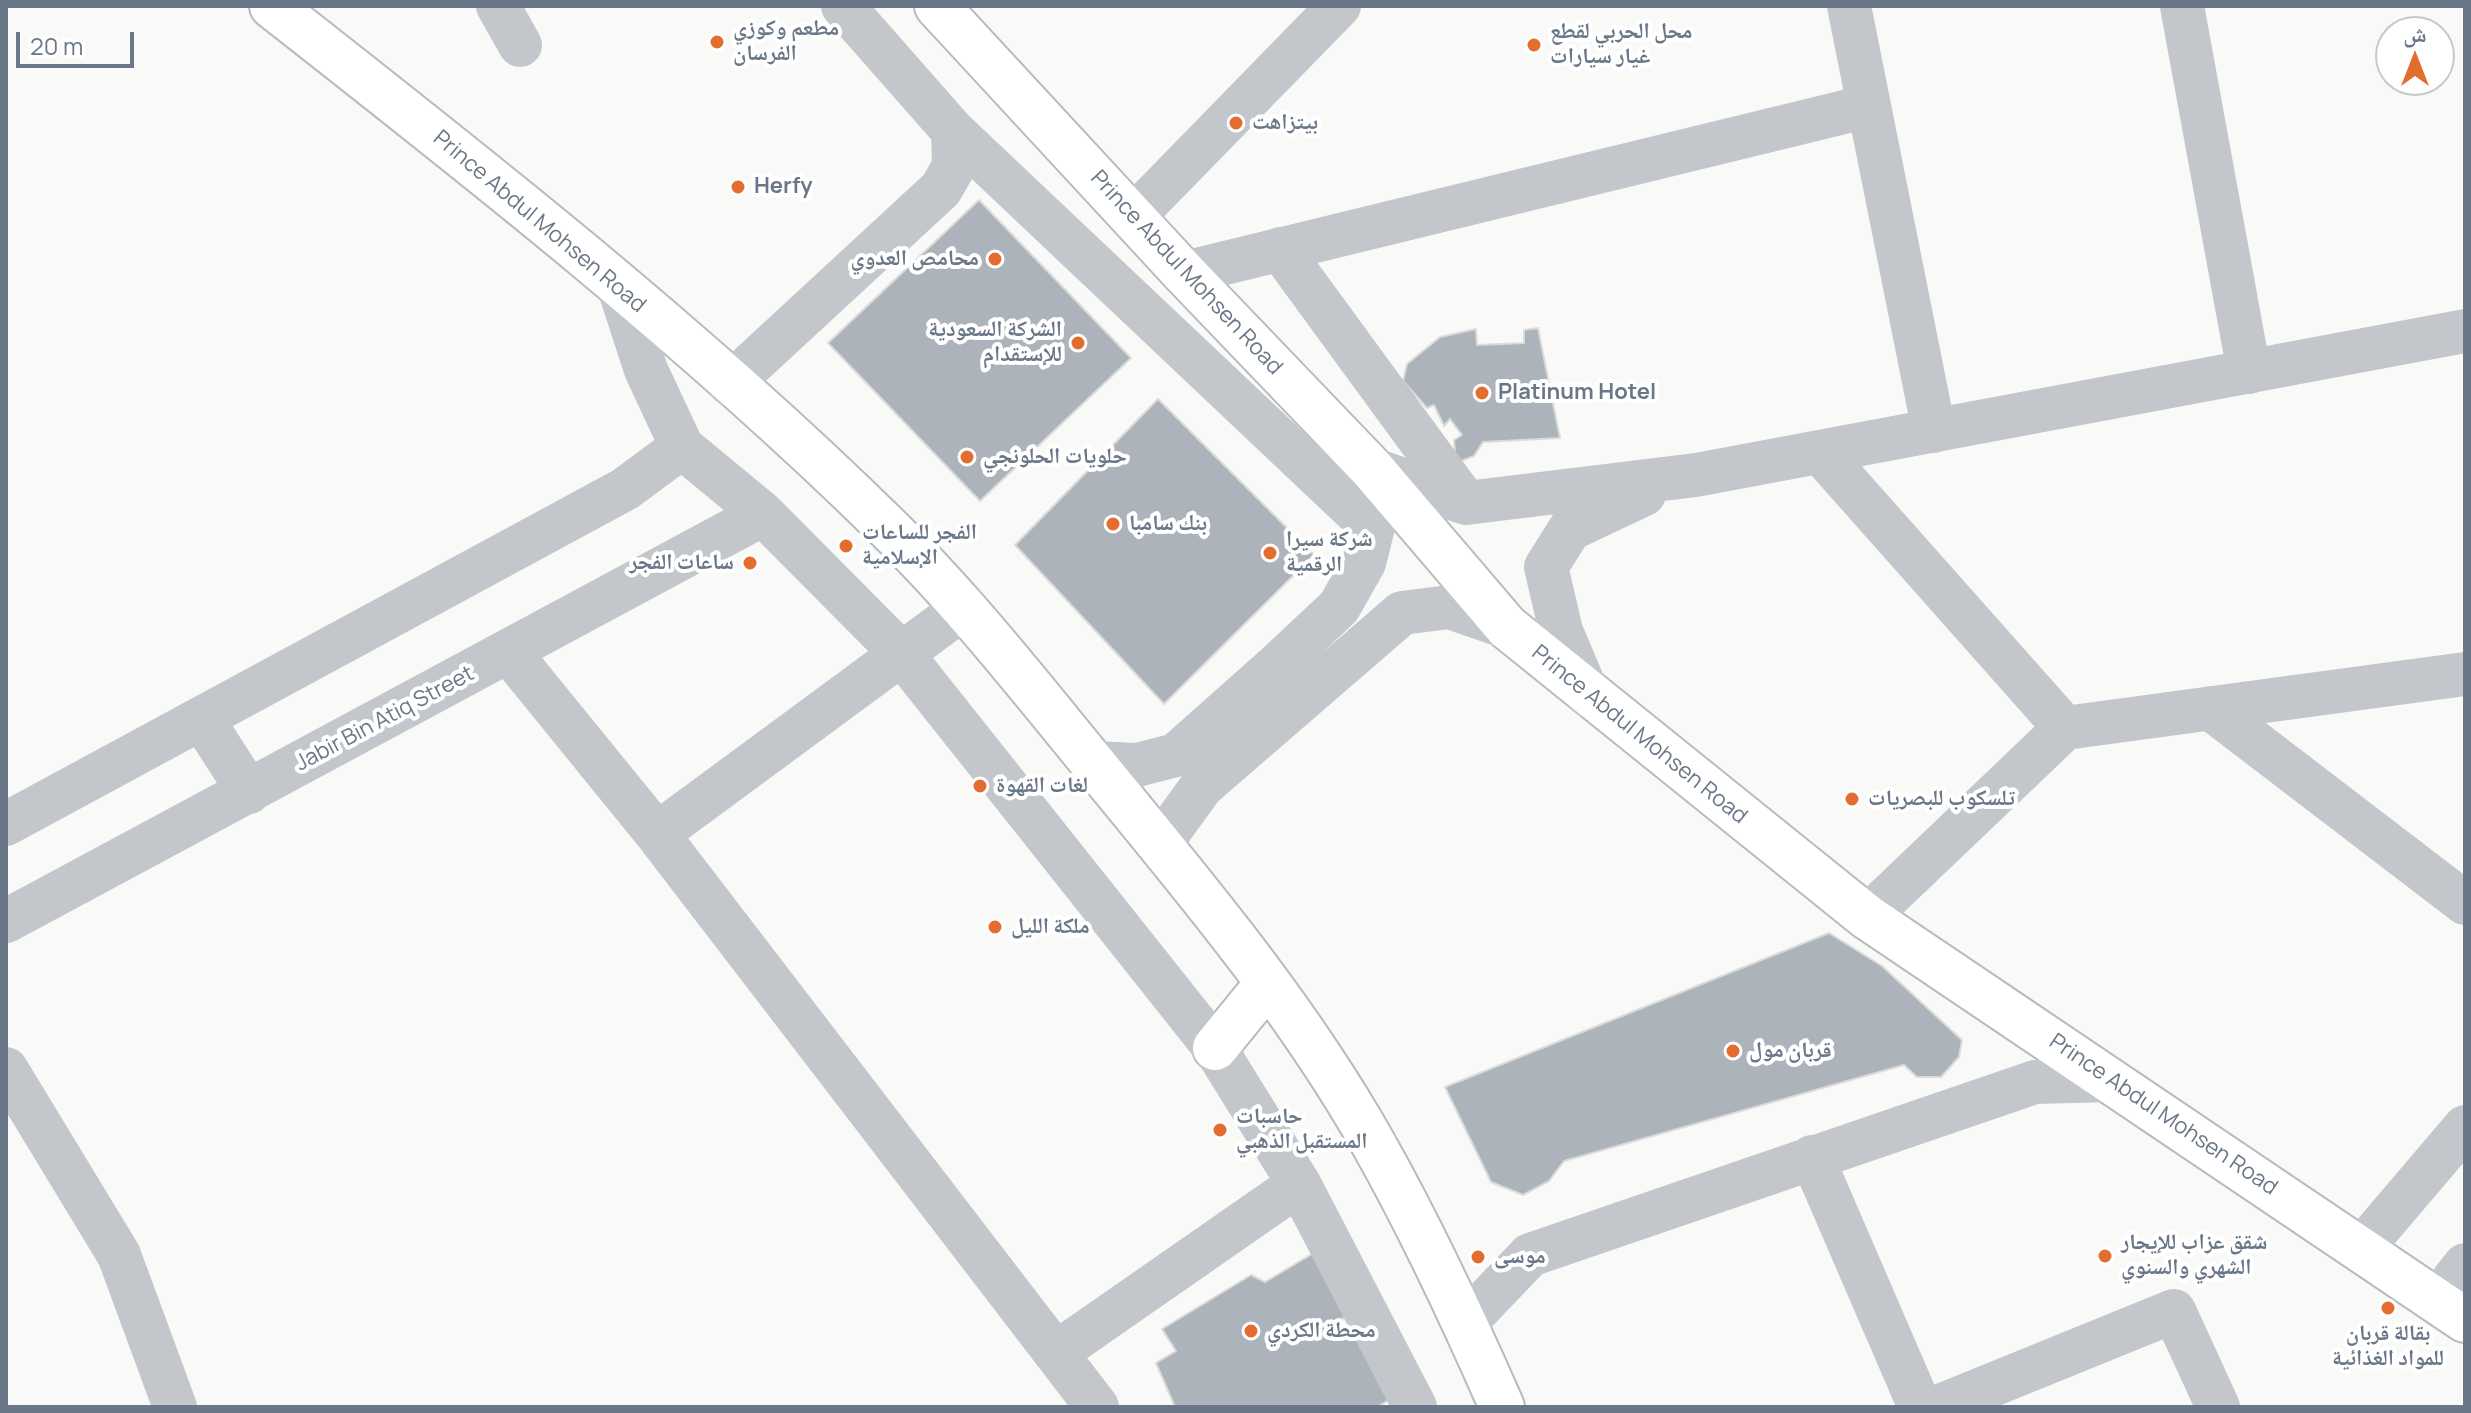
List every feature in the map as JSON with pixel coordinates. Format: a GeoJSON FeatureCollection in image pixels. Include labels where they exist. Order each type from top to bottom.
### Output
{"type":"FeatureCollection","features":[{"type":"Feature","properties":{"kind":"main road","name":"Prince Abdul Mohsen Road"},"geometry":{"type":"LineString","coordinates":[[272,6],[427,128],[619,287],[878,518],[965,607],[1197,887],[1268,983],[1373,1143],[1465,1323],[1502,1407]]}},
{"type":"Feature","properties":{"kind":"main road","name":"Prince Abdul Mohsen Road"},"geometry":{"type":"LineString","coordinates":[[937,6],[1377,476],[1507,627],[1867,917],[2362,1248],[2451,1311]]}},
{"type":"Feature","properties":{"kind":"main road"},"geometry":{"type":"LineString","coordinates":[[1215,1048],[1268,983]]}},
{"type":"Feature","properties":{"kind":"street"},"geometry":{"type":"LineString","coordinates":[[498,6],[520,45]]}},
{"type":"Feature","properties":{"kind":"street"},"geometry":{"type":"LineString","coordinates":[[843,6],[953,131],[1373,528]]}},
{"type":"Feature","properties":{"kind":"street"},"geometry":{"type":"LineString","coordinates":[[1133,217],[1339,6]]}},
{"type":"Feature","properties":{"kind":"street"},"geometry":{"type":"LineString","coordinates":[[1849,6],[1934,431]]}},
{"type":"Feature","properties":{"kind":"street"},"geometry":{"type":"LineString","coordinates":[[2182,6],[2249,372]]}},
{"type":"Feature","properties":{"kind":"street"},"geometry":{"type":"LineString","coordinates":[[1184,273],[1869,106]]}},
{"type":"Feature","properties":{"kind":"street"},"geometry":{"type":"LineString","coordinates":[[730,384],[941,189],[954,166],[953,131]]}},
{"type":"Feature","properties":{"kind":"street"},"geometry":{"type":"LineString","coordinates":[[1280,249],[1466,503]]}},
{"type":"Feature","properties":{"kind":"street"},"geometry":{"type":"LineString","coordinates":[[619,287],[646,370],[682,447],[763,514],[901,653],[1215,1048],[1299,1184],[1415,1407]]}},
{"type":"Feature","properties":{"kind":"street"},"geometry":{"type":"LineString","coordinates":[[1093,763],[1137,765],[1176,755],[1339,607],[1364,563],[1373,528],[1377,476],[1466,503],[1696,475],[2465,331]]}},
{"type":"Feature","properties":{"kind":"street"},"geometry":{"type":"LineString","coordinates":[[6,824],[625,489],[682,447]]}},
{"type":"Feature","properties":{"kind":"street"},"geometry":{"type":"LineString","coordinates":[[1820,452],[2065,728]]}},
{"type":"Feature","properties":{"kind":"street"},"geometry":{"type":"LineString","coordinates":[[1588,695],[1561,631],[1546,567],[1570,529],[1623,501],[1696,475]]}},
{"type":"Feature","properties":{"kind":"street","name":"Jabir Bin Atiq Street"},"geometry":{"type":"LineString","coordinates":[[6,921],[763,514]]}},
{"type":"Feature","properties":{"kind":"street"},"geometry":{"type":"LineString","coordinates":[[657,834],[965,607]]}},
{"type":"Feature","properties":{"kind":"street"},"geometry":{"type":"LineString","coordinates":[[1160,844],[1202,786],[1402,613],[1449,607],[1507,627]]}},
{"type":"Feature","properties":{"kind":"street"},"geometry":{"type":"LineString","coordinates":[[509,652],[657,834],[1097,1407]]}},
{"type":"Feature","properties":{"kind":"street"},"geometry":{"type":"LineString","coordinates":[[1867,917],[2065,728],[2465,674]]}},
{"type":"Feature","properties":{"kind":"street"},"geometry":{"type":"LineString","coordinates":[[2210,708],[2465,903]]}},
{"type":"Feature","properties":{"kind":"street"},"geometry":{"type":"LineString","coordinates":[[202,719],[249,792]]}},
{"type":"Feature","properties":{"kind":"street"},"geometry":{"type":"LineString","coordinates":[[6,1069],[119,1255],[175,1407]]}},
{"type":"Feature","properties":{"kind":"street"},"geometry":{"type":"LineString","coordinates":[[1465,1323],[1530,1255],[2035,1082],[2110,1080]]}},
{"type":"Feature","properties":{"kind":"street"},"geometry":{"type":"LineString","coordinates":[[2362,1248],[2465,1127]]}},
{"type":"Feature","properties":{"kind":"street"},"geometry":{"type":"LineString","coordinates":[[1812,1157],[1920,1407]]}},
{"type":"Feature","properties":{"kind":"street"},"geometry":{"type":"LineString","coordinates":[[1056,1353],[1299,1184]]}},
{"type":"Feature","properties":{"kind":"street"},"geometry":{"type":"LineString","coordinates":[[2451,1311],[2465,1265]]}},
{"type":"Feature","properties":{"kind":"street"},"geometry":{"type":"LineString","coordinates":[[1938,1407],[2174,1311],[2218,1407]]}},
{"type":"Feature","properties":{"kind":"building"},"geometry":{"type":"Polygon","coordinates":[[[979,200],[1131,358],[980,501],[828,343],[979,200]]]}},
{"type":"Feature","properties":{"kind":"building","name":"Platinum Hotel"},"geometry":{"type":"Polygon","coordinates":[[[1538,328],[1560,438],[1483,442],[1474,456],[1461,461],[1455,454],[1454,440],[1462,435],[1450,419],[1444,426],[1434,405],[1427,408],[1403,381],[1407,364],[1440,337],[1476,329],[1477,345],[1524,343],[1524,330],[1538,328]]]}},
{"type":"Feature","properties":{"kind":"building"},"geometry":{"type":"Polygon","coordinates":[[[1158,399],[1314,555],[1164,704],[1015,545],[1158,399]]]}},
{"type":"Feature","properties":{"kind":"building"},"geometry":{"type":"Polygon","coordinates":[[[1829,933],[1882,966],[1962,1040],[1959,1057],[1941,1077],[1917,1077],[1904,1065],[1564,1161],[1549,1181],[1523,1195],[1491,1182],[1445,1087],[1829,933]]]}},
{"type":"Feature","properties":{"kind":"building","name":"محطة الكردي"},"geometry":{"type":"Polygon","coordinates":[[[1312,1254],[1348,1311],[1340,1323],[1339,1333],[1349,1340],[1364,1338],[1399,1394],[1377,1407],[1175,1407],[1156,1363],[1176,1351],[1162,1329],[1251,1275],[1265,1282],[1312,1254]]]}},
{"type":"Feature","properties":{"kind":"place","name":"مطعم وكوزي الفرسان"},"geometry":{"type":"Point","coordinates":[717,42]}},
{"type":"Feature","properties":{"kind":"place","name":"محل الحربي لقطع غيار سيارات"},"geometry":{"type":"Point","coordinates":[1534,45]}},
{"type":"Feature","properties":{"kind":"place","name":"بيتزاهت"},"geometry":{"type":"Point","coordinates":[1236,123]}},
{"type":"Feature","properties":{"kind":"place","name":"Herfy"},"geometry":{"type":"Point","coordinates":[738,187]}},
{"type":"Feature","properties":{"kind":"place","name":"محامص العدوي"},"geometry":{"type":"Point","coordinates":[995,259]}},
{"type":"Feature","properties":{"kind":"place","name":"الشركة السعودية للإستقدام"},"geometry":{"type":"Point","coordinates":[1078,343]}},
{"type":"Feature","properties":{"kind":"place","name":"Platinum Hotel"},"geometry":{"type":"Point","coordinates":[1482,393]}},
{"type":"Feature","properties":{"kind":"place","name":"حلويات الحلونجي"},"geometry":{"type":"Point","coordinates":[967,457]}},
{"type":"Feature","properties":{"kind":"place","name":"بنك سامبا"},"geometry":{"type":"Point","coordinates":[1113,524]}},
{"type":"Feature","properties":{"kind":"place","name":"الفجر للساعات الإسلامية"},"geometry":{"type":"Point","coordinates":[846,546]}},
{"type":"Feature","properties":{"kind":"place","name":"شركة سيرا الرقمية"},"geometry":{"type":"Point","coordinates":[1270,553]}},
{"type":"Feature","properties":{"kind":"place","name":"ساعات الفجر"},"geometry":{"type":"Point","coordinates":[750,563]}},
{"type":"Feature","properties":{"kind":"place","name":"لغات القهوة"},"geometry":{"type":"Point","coordinates":[980,786]}},
{"type":"Feature","properties":{"kind":"place","name":"تلسكوب للبصريات"},"geometry":{"type":"Point","coordinates":[1852,799]}},
{"type":"Feature","properties":{"kind":"place","name":"ملكة الليل"},"geometry":{"type":"Point","coordinates":[995,927]}},
{"type":"Feature","properties":{"kind":"place","name":"قربان مول"},"geometry":{"type":"Point","coordinates":[1733,1051]}},
{"type":"Feature","properties":{"kind":"place","name":"حاسبات المستقبل الذهبي"},"geometry":{"type":"Point","coordinates":[1220,1130]}},
{"type":"Feature","properties":{"kind":"place","name":"شقق عزاب للإيجار الشهري والسنوي"},"geometry":{"type":"Point","coordinates":[2105,1256]}},
{"type":"Feature","properties":{"kind":"place","name":"موسى"},"geometry":{"type":"Point","coordinates":[1478,1257]}},
{"type":"Feature","properties":{"kind":"place","name":"بقالة قربان للمواد الغذائية"},"geometry":{"type":"Point","coordinates":[2388,1308]}},
{"type":"Feature","properties":{"kind":"place","name":"محطة الكردي"},"geometry":{"type":"Point","coordinates":[1251,1331]}}]}
